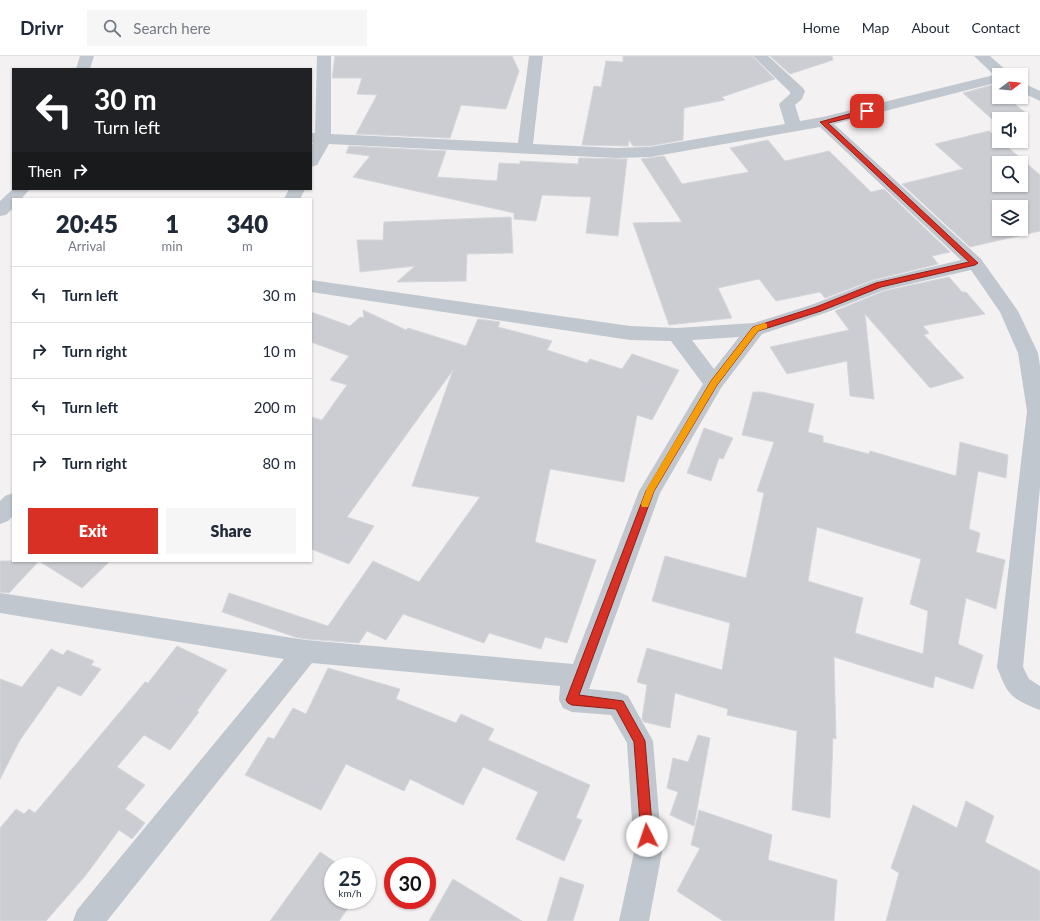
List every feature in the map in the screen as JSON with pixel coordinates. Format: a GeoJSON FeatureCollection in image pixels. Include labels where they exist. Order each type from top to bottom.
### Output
{"type":"FeatureCollection","features":[{"type":"Feature","properties":{"kind":"street"},"geometry":{"type":"LineString","coordinates":[[83,68],[87,56]]}},
{"type":"Feature","properties":{"kind":"street"},"geometry":{"type":"LineString","coordinates":[[312,158],[317,139],[324,56]]}},
{"type":"Feature","properties":{"kind":"street"},"geometry":{"type":"LineString","coordinates":[[525,149],[536,56]]}},
{"type":"Feature","properties":{"kind":"street"},"geometry":{"type":"LineString","coordinates":[[760,56],[798,91],[797,96],[787,104],[794,127]]}},
{"type":"Feature","properties":{"kind":"street"},"geometry":{"type":"LineString","coordinates":[[981,56],[995,68]]}},
{"type":"Feature","properties":{"kind":"street"},"geometry":{"type":"LineString","coordinates":[[317,139],[616,153],[650,152],[824,122],[992,80]]}},
{"type":"Feature","properties":{"kind":"street"},"geometry":{"type":"LineString","coordinates":[[1028,90],[1040,97]]}},
{"type":"Feature","properties":{"kind":"street"},"geometry":{"type":"LineString","coordinates":[[824,122],[975,263],[1009,311],[1028,353],[1037,411],[1010,667],[1017,686],[1040,698]]}},
{"type":"Feature","properties":{"kind":"street"},"geometry":{"type":"LineString","coordinates":[[13,198],[21,190]]}},
{"type":"Feature","properties":{"kind":"street"},"geometry":{"type":"LineString","coordinates":[[0,211],[12,199]]}},
{"type":"Feature","properties":{"kind":"street"},"geometry":{"type":"LineString","coordinates":[[312,286],[630,333],[677,335],[756,329],[818,309],[879,285],[975,263]]}},
{"type":"Feature","properties":{"kind":"street"},"geometry":{"type":"LineString","coordinates":[[572,700],[650,491],[714,383],[756,329]]}},
{"type":"Feature","properties":{"kind":"street"},"geometry":{"type":"LineString","coordinates":[[677,335],[714,383]]}},
{"type":"Feature","properties":{"kind":"street"},"geometry":{"type":"LineString","coordinates":[[0,515],[12,503]]}},
{"type":"Feature","properties":{"kind":"street"},"geometry":{"type":"LineString","coordinates":[[0,603],[306,651],[573,676],[572,700]]}},
{"type":"Feature","properties":{"kind":"street"},"geometry":{"type":"LineString","coordinates":[[88,921],[306,651]]}},
{"type":"Feature","properties":{"kind":"street"},"geometry":{"type":"LineString","coordinates":[[572,700],[619,704],[640,741],[648,852],[634,921]]}},
{"type":"Feature","properties":{"kind":"building"},"geometry":{"type":"Polygon","coordinates":[[[335,56],[512,56],[519,71],[506,109],[461,105],[450,138],[356,134],[377,95],[357,94],[362,78],[332,78],[335,56]]]}},
{"type":"Feature","properties":{"kind":"building"},"geometry":{"type":"Polygon","coordinates":[[[623,56],[752,56],[775,79],[722,97],[725,100],[684,108],[683,140],[650,146],[633,146],[629,140],[628,146],[582,145],[594,86],[601,87],[606,61],[623,62],[623,56]]]}},
{"type":"Feature","properties":{"kind":"building"},"geometry":{"type":"Polygon","coordinates":[[[770,56],[832,56],[833,60],[790,74],[770,56]]]}},
{"type":"Feature","properties":{"kind":"building"},"geometry":{"type":"Polygon","coordinates":[[[992,85],[992,104],[1015,104],[1025,112],[992,112],[992,119],[963,93],[992,85]]]}},
{"type":"Feature","properties":{"kind":"building"},"geometry":{"type":"Polygon","coordinates":[[[989,131],[992,134],[992,148],[1009,148],[1018,156],[992,156],[992,192],[1028,192],[1028,165],[1040,175],[1040,231],[1028,234],[1028,200],[992,200],[992,236],[1018,236],[970,247],[902,184],[963,169],[935,144],[989,131]]]}},
{"type":"Feature","properties":{"kind":"building"},"geometry":{"type":"Polygon","coordinates":[[[768,140],[785,161],[829,151],[871,192],[884,189],[950,252],[932,256],[938,264],[873,280],[825,298],[820,292],[776,301],[759,279],[718,288],[732,318],[669,325],[633,223],[682,222],[641,159],[664,156],[682,184],[749,172],[730,148],[768,140]]]}},
{"type":"Feature","properties":{"kind":"building"},"geometry":{"type":"Polygon","coordinates":[[[349,146],[446,151],[437,177],[497,181],[499,163],[520,164],[520,161],[578,164],[579,158],[627,159],[618,236],[586,233],[591,197],[542,195],[536,221],[514,219],[514,213],[353,177],[370,156],[346,153],[349,146]]]}},
{"type":"Feature","properties":{"kind":"building"},"geometry":{"type":"Polygon","coordinates":[[[511,217],[513,253],[467,254],[466,281],[397,282],[415,266],[360,272],[357,240],[383,240],[384,222],[511,217]]]}},
{"type":"Feature","properties":{"kind":"building"},"geometry":{"type":"Polygon","coordinates":[[[949,277],[962,292],[966,292],[985,314],[923,326],[929,333],[924,335],[964,378],[930,388],[865,314],[874,399],[850,396],[847,361],[787,374],[770,347],[849,330],[835,311],[884,291],[949,277]]]}},
{"type":"Feature","properties":{"kind":"building"},"geometry":{"type":"Polygon","coordinates":[[[363,310],[406,330],[408,328],[466,346],[478,319],[500,322],[498,327],[552,341],[547,350],[587,363],[590,359],[622,369],[632,354],[679,370],[652,420],[637,415],[624,482],[550,469],[535,542],[596,560],[567,643],[545,637],[541,649],[489,633],[484,643],[403,614],[386,640],[367,631],[359,643],[306,639],[295,637],[222,612],[229,593],[328,626],[373,561],[419,582],[480,497],[412,486],[453,370],[347,517],[374,526],[349,564],[312,549],[312,417],[322,420],[347,385],[330,380],[349,356],[312,342],[312,312],[350,326],[360,317],[364,318],[363,310]]]}},
{"type":"Feature","properties":{"kind":"building"},"geometry":{"type":"Polygon","coordinates":[[[753,392],[762,392],[814,404],[808,432],[823,436],[823,442],[869,454],[870,451],[956,476],[960,442],[1008,455],[1006,478],[978,471],[969,529],[980,533],[976,552],[1005,560],[996,609],[966,598],[958,644],[983,655],[973,689],[935,676],[933,688],[834,657],[836,739],[833,738],[830,818],[792,810],[797,731],[727,715],[728,709],[675,693],[670,728],[644,722],[642,719],[647,685],[637,682],[647,648],[722,670],[730,623],[652,601],[665,556],[746,578],[764,493],[757,491],[774,442],[742,435],[753,392]],[[817,527],[808,581],[863,598],[855,633],[923,654],[928,611],[910,604],[921,559],[817,527]]]}},
{"type":"Feature","properties":{"kind":"building"},"geometry":{"type":"Polygon","coordinates":[[[704,428],[733,438],[723,459],[719,458],[711,481],[687,473],[704,428]]]}},
{"type":"Feature","properties":{"kind":"building"},"geometry":{"type":"Polygon","coordinates":[[[0,561],[38,562],[9,593],[0,592],[0,561]]]}},
{"type":"Feature","properties":{"kind":"building"},"geometry":{"type":"Polygon","coordinates":[[[41,562],[109,562],[82,588],[41,562]]]}},
{"type":"Feature","properties":{"kind":"building"},"geometry":{"type":"Polygon","coordinates":[[[177,646],[227,670],[197,711],[199,712],[170,750],[144,735],[117,767],[145,785],[125,809],[145,823],[132,839],[119,830],[86,875],[46,921],[0,921],[0,828],[16,809],[24,814],[29,809],[35,813],[145,682],[148,683],[177,646]]]}},
{"type":"Feature","properties":{"kind":"building"},"geometry":{"type":"Polygon","coordinates":[[[51,649],[63,655],[67,650],[94,661],[91,665],[101,669],[81,696],[58,686],[20,740],[0,779],[0,679],[22,687],[51,649]]]}},
{"type":"Feature","properties":{"kind":"building"},"geometry":{"type":"Polygon","coordinates":[[[328,668],[400,689],[396,699],[456,723],[461,714],[494,729],[488,740],[590,785],[576,818],[582,820],[564,861],[516,839],[538,792],[483,767],[463,805],[410,779],[404,791],[346,764],[321,810],[245,775],[268,737],[274,739],[293,708],[306,714],[328,668]]]}},
{"type":"Feature","properties":{"kind":"building"},"geometry":{"type":"Polygon","coordinates":[[[698,735],[710,738],[694,826],[670,815],[678,792],[667,788],[673,758],[688,762],[698,735]]]}},
{"type":"Feature","properties":{"kind":"building"},"geometry":{"type":"Polygon","coordinates":[[[966,801],[994,816],[985,842],[1040,871],[1040,921],[886,921],[899,873],[891,868],[913,805],[957,828],[966,801]]]}},
{"type":"Feature","properties":{"kind":"building"},"geometry":{"type":"Polygon","coordinates":[[[699,810],[772,835],[768,860],[837,880],[834,921],[723,921],[677,891],[700,848],[691,845],[699,810]]]}},
{"type":"Feature","properties":{"kind":"building"},"geometry":{"type":"Polygon","coordinates":[[[320,852],[328,857],[324,857],[324,909],[348,909],[339,921],[270,921],[320,852]]]}},
{"type":"Feature","properties":{"kind":"building"},"geometry":{"type":"Polygon","coordinates":[[[560,877],[584,885],[573,921],[547,921],[560,877]]]}},
{"type":"Feature","properties":{"kind":"building"},"geometry":{"type":"Polygon","coordinates":[[[453,879],[522,921],[429,921],[453,879]]]}},
{"type":"Feature","properties":{"kind":"slow traffic"},"geometry":{"type":"LineString","coordinates":[[645,504],[650,491],[714,383],[756,329],[764,326]]}},
{"type":"Feature","properties":{"kind":"route"},"geometry":{"type":"LineString","coordinates":[[647,836],[640,741],[619,704],[572,700],[650,491],[714,383],[756,329],[818,309],[879,285],[975,263],[824,122],[867,111]]}}]}
